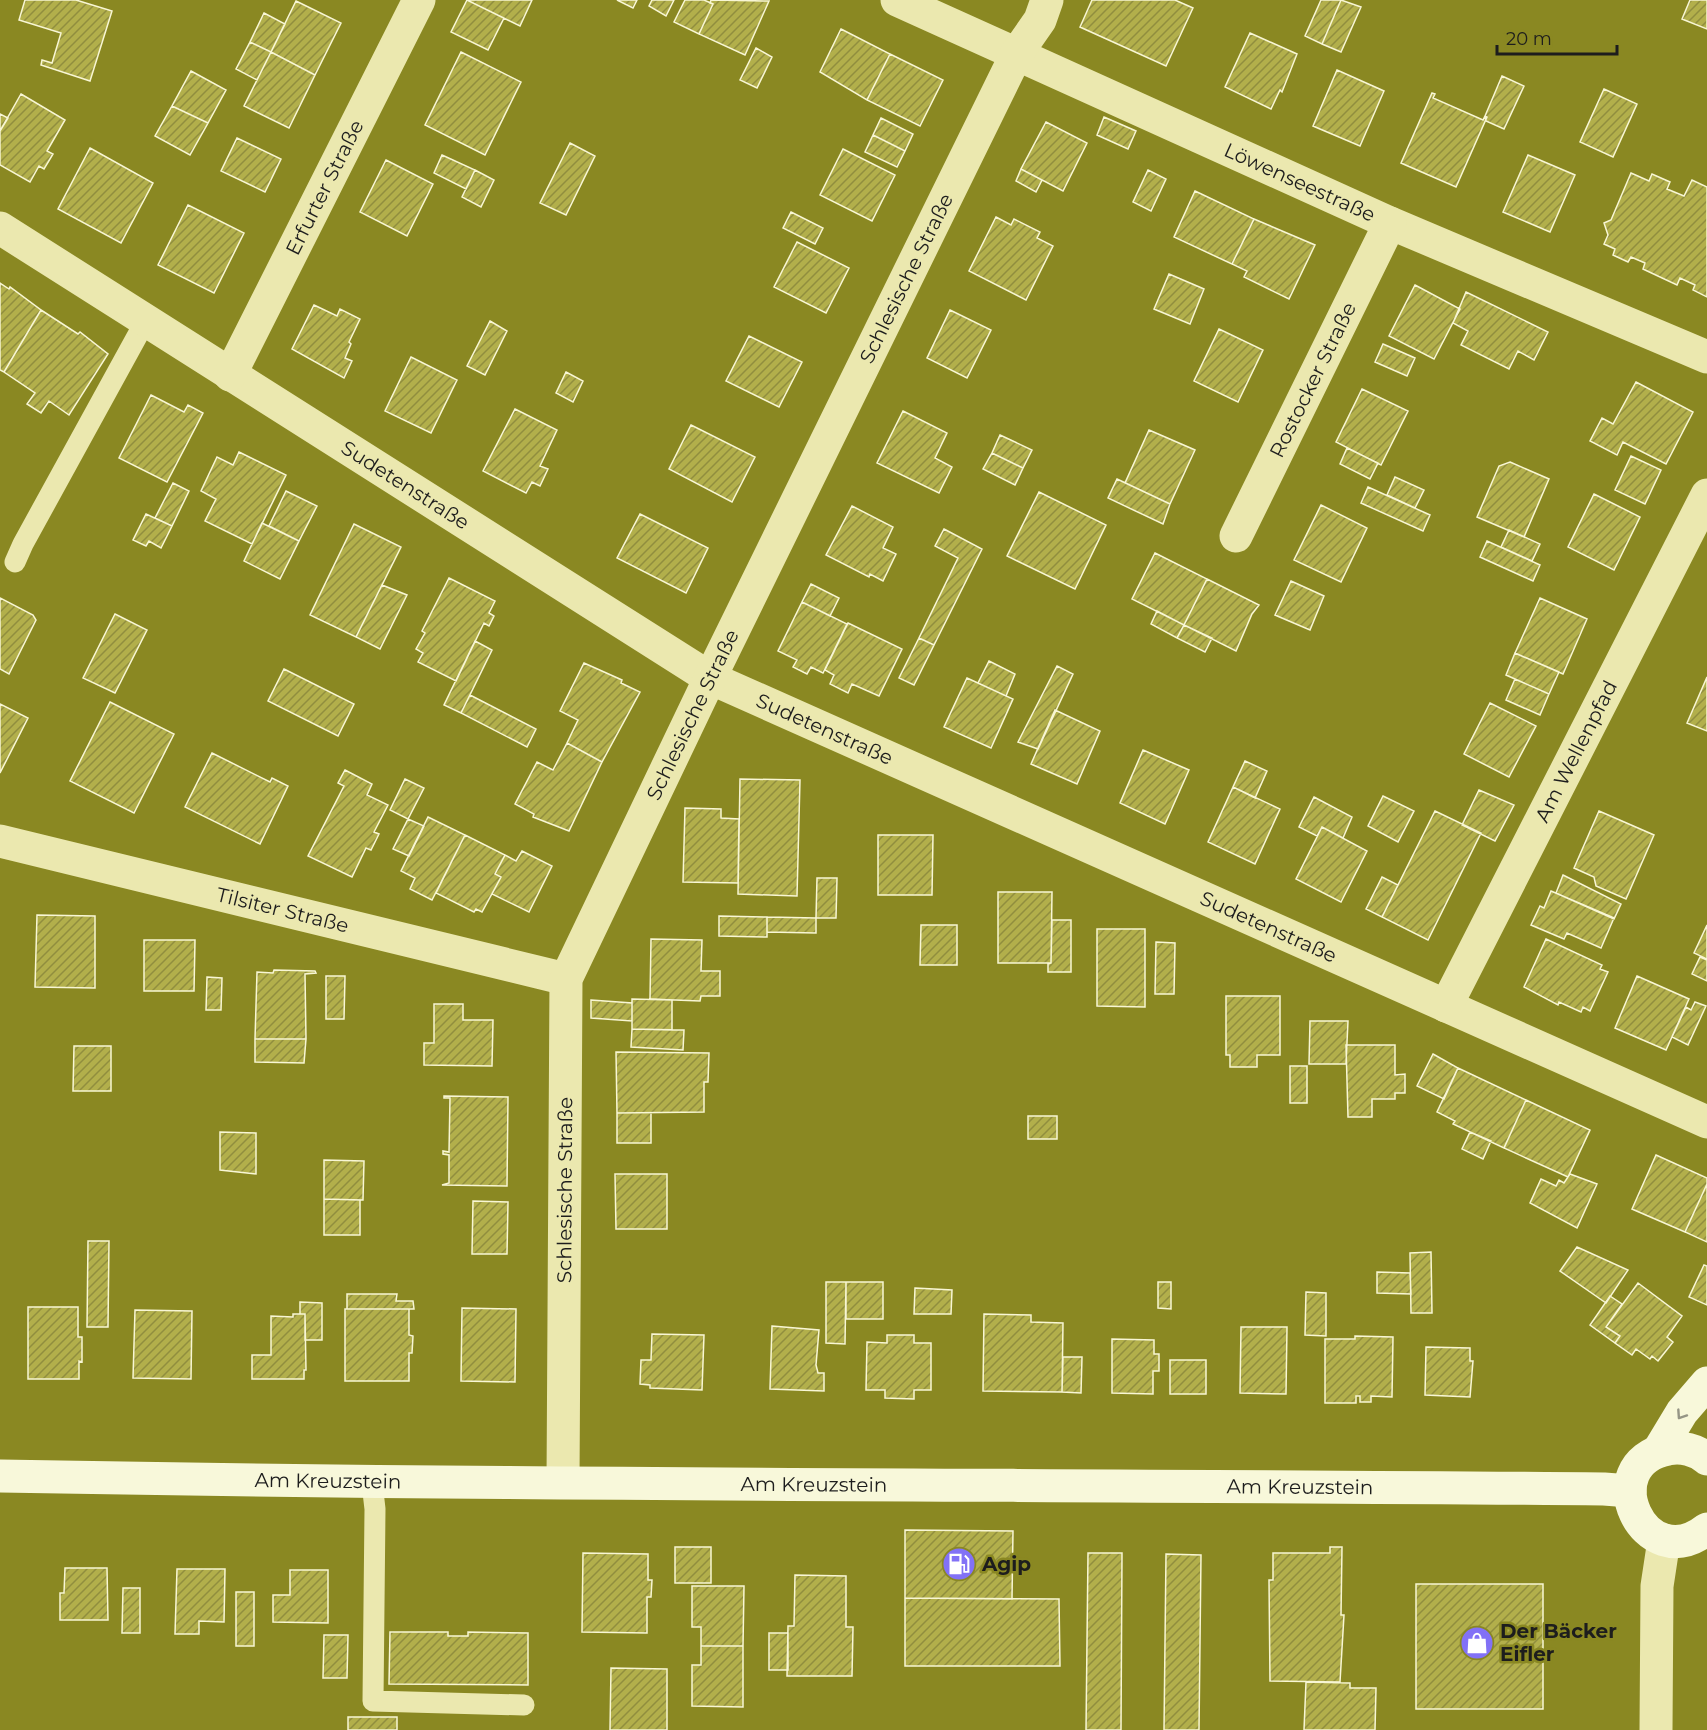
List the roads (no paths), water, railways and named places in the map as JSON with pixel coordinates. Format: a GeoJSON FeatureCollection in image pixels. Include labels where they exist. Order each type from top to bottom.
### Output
{"type":"FeatureCollection","features":[{"type":"Feature","properties":{"kind":"street","name":"Erfurter Straße"},"geometry":{"type":"LineString","coordinates":[[230,375],[419,0]]}},
{"type":"Feature","properties":{"kind":"street","name":"Löwenseestraße"},"geometry":{"type":"LineString","coordinates":[[897,0],[1390,223],[1707,357]]}},
{"type":"Feature","properties":{"kind":"street","name":"Schlesische Straße"},"geometry":{"type":"LineString","coordinates":[[563,1482],[566,978],[710,678],[1017,53],[1040,20],[1047,0]]}},
{"type":"Feature","properties":{"kind":"street","name":"Rostocker Straße"},"geometry":{"type":"LineString","coordinates":[[1236,536],[1390,223]]}},
{"type":"Feature","properties":{"kind":"street","name":"Sudetenstraße"},"geometry":{"type":"LineString","coordinates":[[0,228],[710,678],[1707,1122]]}},
{"type":"Feature","properties":{"kind":"street","name":"Am Wellenpfad"},"geometry":{"type":"LineString","coordinates":[[1446,1006],[1707,495]]}},
{"type":"Feature","properties":{"kind":"street","name":"Tilsiter Straße"},"geometry":{"type":"LineString","coordinates":[[0,841],[566,978]]}},
{"type":"Feature","properties":{"kind":"street"},"geometry":{"type":"LineString","coordinates":[[1659,1450],[1682,1412],[1707,1383]]}},
{"type":"Feature","properties":{"kind":"street"},"geometry":{"type":"LineString","coordinates":[[1707,1459],[1690,1449],[1674,1447],[1659,1450],[1646,1458],[1636,1470],[1630,1491],[1630,1502],[1636,1519],[1648,1532],[1664,1540],[1682,1542],[1698,1536],[1707,1529]]}},
{"type":"Feature","properties":{"kind":"street","name":"Am Kreuzstein"},"geometry":{"type":"LineString","coordinates":[[0,1476],[372,1483],[1190,1485],[1630,1491]]}},
{"type":"Feature","properties":{"kind":"street"},"geometry":{"type":"LineString","coordinates":[[1656,1730],[1657,1586],[1664,1540]]}},
{"type":"Feature","properties":{"kind":"lane"},"geometry":{"type":"LineString","coordinates":[[15,562],[146,320]]}},
{"type":"Feature","properties":{"kind":"lane"},"geometry":{"type":"LineString","coordinates":[[372,1483],[375,1509],[374,1701],[524,1705]]}},
{"type":"Feature","properties":{"kind":"place","name":"Agip"},"geometry":{"type":"Point","coordinates":[959,1564]}},
{"type":"Feature","properties":{"kind":"place","name":"Der Bäcker Eifler"},"geometry":{"type":"Point","coordinates":[1477,1643]}}]}
